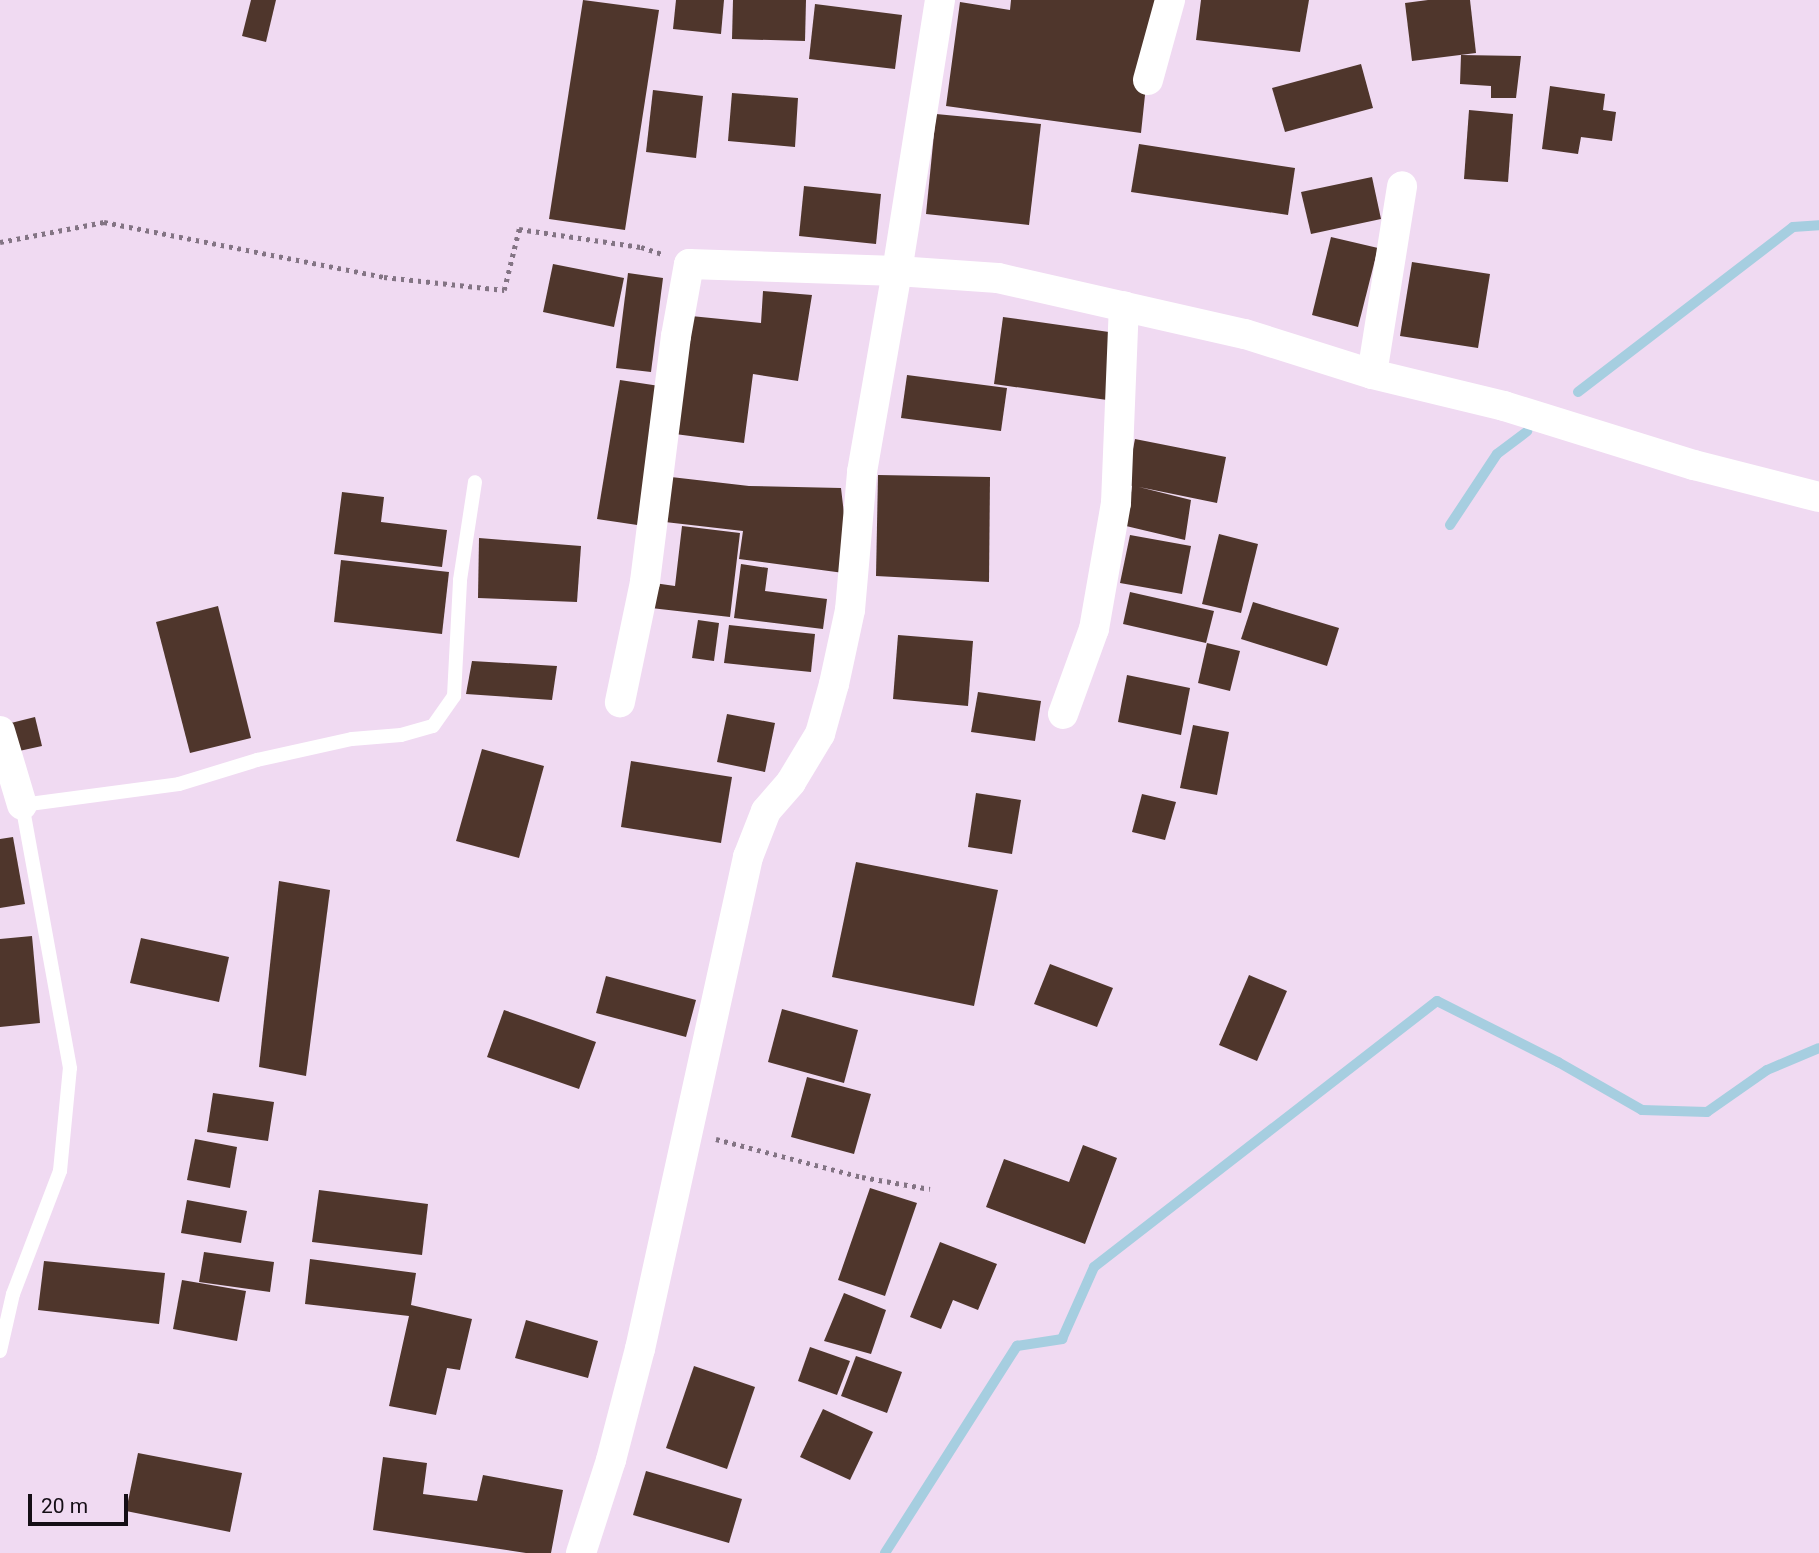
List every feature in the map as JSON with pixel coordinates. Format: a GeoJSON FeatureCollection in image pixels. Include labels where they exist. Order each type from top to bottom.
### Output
{"type":"FeatureCollection","features":[{"type":"Feature","properties":{"kind":"street"},"geometry":{"type":"LineString","coordinates":[[581,1553],[611,1460],[640,1349],[687,1131],[718,1007],[748,857],[766,811],[791,782],[820,734],[834,684],[850,610],[862,472],[940,0]]}},
{"type":"Feature","properties":{"kind":"street"},"geometry":{"type":"LineString","coordinates":[[1147,80],[1170,0]]}},
{"type":"Feature","properties":{"kind":"street"},"geometry":{"type":"LineString","coordinates":[[1372,374],[1402,186]]}},
{"type":"Feature","properties":{"kind":"street"},"geometry":{"type":"LineString","coordinates":[[620,702],[645,582],[676,336],[689,264],[897,271],[998,278],[1245,334],[1372,374],[1504,406],[1694,465],[1819,497]]}},
{"type":"Feature","properties":{"kind":"street"},"geometry":{"type":"LineString","coordinates":[[1063,714],[1094,629],[1116,503],[1124,306]]}},
{"type":"Feature","properties":{"kind":"street"},"geometry":{"type":"LineString","coordinates":[[0,731],[22,805]]}},
{"type":"Feature","properties":{"kind":"lane"},"geometry":{"type":"LineString","coordinates":[[0,1351],[13,1294],[60,1171],[70,1068],[22,805],[179,784],[257,760],[352,739],[401,736],[433,726],[454,696],[460,580],[475,482]]}},
{"type":"Feature","properties":{"kind":"path"},"geometry":{"type":"LineString","coordinates":[[0,242],[104,222],[384,277],[504,290],[519,229],[641,247]]}},
{"type":"Feature","properties":{"kind":"path"},"geometry":{"type":"LineString","coordinates":[[687,1131],[862,1177],[930,1189]]}},
{"type":"Feature","properties":{"kind":"building"},"geometry":{"type":"Polygon","coordinates":[[[251,0],[276,0],[266,42],[242,36],[251,0]]]}},
{"type":"Feature","properties":{"kind":"building"},"geometry":{"type":"Polygon","coordinates":[[[583,0],[659,10],[625,230],[549,219],[583,0]]]}},
{"type":"Feature","properties":{"kind":"building"},"geometry":{"type":"Polygon","coordinates":[[[676,0],[724,0],[721,34],[673,29],[676,0]]]}},
{"type":"Feature","properties":{"kind":"building"},"geometry":{"type":"Polygon","coordinates":[[[733,0],[806,0],[805,41],[732,39],[733,0]]]}},
{"type":"Feature","properties":{"kind":"building"},"geometry":{"type":"Polygon","coordinates":[[[1011,0],[1155,0],[1141,133],[946,106],[960,2],[1010,10],[1011,0]]]}},
{"type":"Feature","properties":{"kind":"building"},"geometry":{"type":"Polygon","coordinates":[[[1201,0],[1309,0],[1300,52],[1196,40],[1201,0]]]}},
{"type":"Feature","properties":{"kind":"building"},"geometry":{"type":"Polygon","coordinates":[[[1470,0],[1476,53],[1412,61],[1405,3],[1470,0]]]}},
{"type":"Feature","properties":{"kind":"building"},"geometry":{"type":"Polygon","coordinates":[[[815,4],[902,15],[895,69],[809,59],[815,4]]]}},
{"type":"Feature","properties":{"kind":"building"},"geometry":{"type":"Polygon","coordinates":[[[1461,55],[1521,56],[1516,98],[1491,98],[1491,86],[1460,84],[1461,55]]]}},
{"type":"Feature","properties":{"kind":"building"},"geometry":{"type":"Polygon","coordinates":[[[1361,64],[1373,108],[1285,132],[1272,88],[1361,64]]]}},
{"type":"Feature","properties":{"kind":"building"},"geometry":{"type":"Polygon","coordinates":[[[1550,86],[1605,94],[1603,110],[1616,112],[1612,141],[1581,137],[1578,154],[1542,149],[1550,86]]]}},
{"type":"Feature","properties":{"kind":"building"},"geometry":{"type":"Polygon","coordinates":[[[653,90],[703,96],[696,158],[646,152],[653,90]]]}},
{"type":"Feature","properties":{"kind":"building"},"geometry":{"type":"Polygon","coordinates":[[[732,93],[798,98],[795,147],[728,141],[732,93]]]}},
{"type":"Feature","properties":{"kind":"building"},"geometry":{"type":"Polygon","coordinates":[[[1469,110],[1513,114],[1508,182],[1464,179],[1469,110]]]}},
{"type":"Feature","properties":{"kind":"building"},"geometry":{"type":"Polygon","coordinates":[[[936,114],[1041,124],[1029,225],[926,214],[936,114]]]}},
{"type":"Feature","properties":{"kind":"building"},"geometry":{"type":"Polygon","coordinates":[[[1139,144],[1295,168],[1288,215],[1131,192],[1139,144]]]}},
{"type":"Feature","properties":{"kind":"building"},"geometry":{"type":"Polygon","coordinates":[[[1372,177],[1381,219],[1311,234],[1301,192],[1372,177]]]}},
{"type":"Feature","properties":{"kind":"building"},"geometry":{"type":"Polygon","coordinates":[[[804,186],[881,194],[876,244],[799,236],[804,186]]]}},
{"type":"Feature","properties":{"kind":"building"},"geometry":{"type":"Polygon","coordinates":[[[1331,237],[1378,248],[1358,327],[1312,315],[1331,237]]]}},
{"type":"Feature","properties":{"kind":"building"},"geometry":{"type":"Polygon","coordinates":[[[1412,262],[1490,274],[1478,348],[1400,336],[1412,262]]]}},
{"type":"Feature","properties":{"kind":"building"},"geometry":{"type":"Polygon","coordinates":[[[553,264],[624,278],[614,327],[543,312],[553,264]]]}},
{"type":"Feature","properties":{"kind":"building"},"geometry":{"type":"Polygon","coordinates":[[[628,273],[663,278],[651,372],[616,368],[628,273]]]}},
{"type":"Feature","properties":{"kind":"building"},"geometry":{"type":"Polygon","coordinates":[[[763,291],[812,295],[798,381],[753,374],[744,443],[675,434],[691,316],[761,323],[763,291]]]}},
{"type":"Feature","properties":{"kind":"building"},"geometry":{"type":"Polygon","coordinates":[[[1003,317],[1116,333],[1107,400],[994,384],[1003,317]]]}},
{"type":"Feature","properties":{"kind":"building"},"geometry":{"type":"Polygon","coordinates":[[[907,375],[1007,388],[1001,431],[901,418],[907,375]]]}},
{"type":"Feature","properties":{"kind":"building"},"geometry":{"type":"Polygon","coordinates":[[[620,380],[666,387],[644,526],[597,519],[620,380]]]}},
{"type":"Feature","properties":{"kind":"building"},"geometry":{"type":"Polygon","coordinates":[[[1135,439],[1226,457],[1217,503],[1139,487],[1191,500],[1185,540],[1126,526],[1132,486],[1126,484],[1135,439]]]}},
{"type":"Feature","properties":{"kind":"building"},"geometry":{"type":"Polygon","coordinates":[[[878,475],[990,477],[989,582],[876,576],[878,475]]]}},
{"type":"Feature","properties":{"kind":"building"},"geometry":{"type":"Polygon","coordinates":[[[671,477],[749,486],[841,488],[851,574],[739,559],[743,531],[665,522],[671,477]]]}},
{"type":"Feature","properties":{"kind":"building"},"geometry":{"type":"Polygon","coordinates":[[[342,492],[384,497],[381,522],[447,530],[442,567],[334,554],[342,492]]]}},
{"type":"Feature","properties":{"kind":"building"},"geometry":{"type":"Polygon","coordinates":[[[682,526],[740,533],[730,617],[651,608],[654,583],[675,586],[682,526]]]}},
{"type":"Feature","properties":{"kind":"building"},"geometry":{"type":"Polygon","coordinates":[[[1219,534],[1258,544],[1241,613],[1202,604],[1219,534]]]}},
{"type":"Feature","properties":{"kind":"building"},"geometry":{"type":"Polygon","coordinates":[[[1130,535],[1191,546],[1182,594],[1120,583],[1130,535]]]}},
{"type":"Feature","properties":{"kind":"building"},"geometry":{"type":"Polygon","coordinates":[[[479,538],[581,546],[577,602],[478,598],[479,538]]]}},
{"type":"Feature","properties":{"kind":"building"},"geometry":{"type":"Polygon","coordinates":[[[341,560],[449,572],[442,634],[334,622],[341,560]]]}},
{"type":"Feature","properties":{"kind":"building"},"geometry":{"type":"Polygon","coordinates":[[[741,564],[768,568],[765,591],[827,599],[823,629],[734,618],[741,564]]]}},
{"type":"Feature","properties":{"kind":"building"},"geometry":{"type":"Polygon","coordinates":[[[1130,592],[1214,611],[1206,643],[1123,624],[1130,592]]]}},
{"type":"Feature","properties":{"kind":"building"},"geometry":{"type":"Polygon","coordinates":[[[1253,602],[1339,628],[1327,666],[1241,639],[1253,602]]]}},
{"type":"Feature","properties":{"kind":"building"},"geometry":{"type":"Polygon","coordinates":[[[218,606],[251,738],[190,753],[156,622],[218,606]]]}},
{"type":"Feature","properties":{"kind":"building"},"geometry":{"type":"Polygon","coordinates":[[[698,620],[719,623],[714,661],[692,658],[698,620]]]}},
{"type":"Feature","properties":{"kind":"building"},"geometry":{"type":"Polygon","coordinates":[[[729,625],[815,634],[811,672],[724,663],[729,625]]]}},
{"type":"Feature","properties":{"kind":"building"},"geometry":{"type":"Polygon","coordinates":[[[898,635],[973,641],[968,706],[893,699],[898,635]]]}},
{"type":"Feature","properties":{"kind":"building"},"geometry":{"type":"Polygon","coordinates":[[[1207,643],[1240,651],[1230,691],[1198,683],[1207,643]]]}},
{"type":"Feature","properties":{"kind":"building"},"geometry":{"type":"Polygon","coordinates":[[[472,661],[557,666],[552,700],[466,694],[472,661]]]}},
{"type":"Feature","properties":{"kind":"building"},"geometry":{"type":"Polygon","coordinates":[[[1127,675],[1190,688],[1181,735],[1118,722],[1127,675]]]}},
{"type":"Feature","properties":{"kind":"building"},"geometry":{"type":"Polygon","coordinates":[[[978,692],[1041,701],[1035,741],[971,732],[978,692]]]}},
{"type":"Feature","properties":{"kind":"building"},"geometry":{"type":"Polygon","coordinates":[[[727,714],[775,723],[765,772],[717,762],[727,714]]]}},
{"type":"Feature","properties":{"kind":"building"},"geometry":{"type":"Polygon","coordinates":[[[35,717],[42,746],[10,753],[3,725],[35,717]]]}},
{"type":"Feature","properties":{"kind":"building"},"geometry":{"type":"Polygon","coordinates":[[[1193,725],[1229,732],[1217,795],[1180,788],[1193,725]]]}},
{"type":"Feature","properties":{"kind":"building"},"geometry":{"type":"Polygon","coordinates":[[[482,749],[544,766],[519,858],[456,841],[482,749]]]}},
{"type":"Feature","properties":{"kind":"building"},"geometry":{"type":"Polygon","coordinates":[[[631,761],[732,777],[721,843],[621,827],[631,761]]]}},
{"type":"Feature","properties":{"kind":"building"},"geometry":{"type":"Polygon","coordinates":[[[976,793],[1021,800],[1012,854],[968,847],[976,793]]]}},
{"type":"Feature","properties":{"kind":"building"},"geometry":{"type":"Polygon","coordinates":[[[1142,794],[1176,802],[1165,840],[1132,832],[1142,794]]]}},
{"type":"Feature","properties":{"kind":"building"},"geometry":{"type":"Polygon","coordinates":[[[13,837],[25,904],[0,908],[0,839],[13,837]]]}},
{"type":"Feature","properties":{"kind":"building"},"geometry":{"type":"Polygon","coordinates":[[[856,862],[998,890],[974,1006],[832,977],[856,862]]]}},
{"type":"Feature","properties":{"kind":"building"},"geometry":{"type":"Polygon","coordinates":[[[279,881],[330,890],[306,1076],[259,1067],[279,881]]]}},
{"type":"Feature","properties":{"kind":"building"},"geometry":{"type":"Polygon","coordinates":[[[32,936],[40,1023],[0,1027],[0,939],[32,936]]]}},
{"type":"Feature","properties":{"kind":"building"},"geometry":{"type":"Polygon","coordinates":[[[141,938],[229,957],[219,1002],[130,983],[141,938]]]}},
{"type":"Feature","properties":{"kind":"building"},"geometry":{"type":"Polygon","coordinates":[[[1050,964],[1113,988],[1097,1027],[1034,1004],[1050,964]]]}},
{"type":"Feature","properties":{"kind":"building"},"geometry":{"type":"Polygon","coordinates":[[[1249,975],[1287,991],[1257,1061],[1219,1045],[1249,975]]]}},
{"type":"Feature","properties":{"kind":"building"},"geometry":{"type":"Polygon","coordinates":[[[606,976],[696,1000],[686,1037],[596,1013],[606,976]]]}},
{"type":"Feature","properties":{"kind":"building"},"geometry":{"type":"Polygon","coordinates":[[[782,1009],[858,1030],[844,1083],[768,1062],[782,1009]]]}},
{"type":"Feature","properties":{"kind":"building"},"geometry":{"type":"Polygon","coordinates":[[[504,1010],[596,1042],[579,1089],[487,1057],[504,1010]]]}},
{"type":"Feature","properties":{"kind":"building"},"geometry":{"type":"Polygon","coordinates":[[[807,1077],[871,1094],[854,1154],[791,1137],[807,1077]]]}},
{"type":"Feature","properties":{"kind":"building"},"geometry":{"type":"Polygon","coordinates":[[[213,1093],[274,1102],[268,1141],[207,1132],[213,1093]]]}},
{"type":"Feature","properties":{"kind":"building"},"geometry":{"type":"Polygon","coordinates":[[[195,1139],[237,1147],[230,1188],[187,1180],[195,1139]]]}},
{"type":"Feature","properties":{"kind":"building"},"geometry":{"type":"Polygon","coordinates":[[[1083,1145],[1117,1158],[1085,1244],[986,1207],[1004,1159],[1069,1182],[1083,1145]]]}},
{"type":"Feature","properties":{"kind":"building"},"geometry":{"type":"Polygon","coordinates":[[[870,1188],[917,1203],[885,1296],[838,1280],[870,1188]]]}},
{"type":"Feature","properties":{"kind":"building"},"geometry":{"type":"Polygon","coordinates":[[[319,1190],[428,1204],[422,1255],[312,1242],[319,1190]]]}},
{"type":"Feature","properties":{"kind":"building"},"geometry":{"type":"Polygon","coordinates":[[[187,1200],[247,1211],[241,1243],[181,1233],[187,1200]]]}},
{"type":"Feature","properties":{"kind":"building"},"geometry":{"type":"Polygon","coordinates":[[[940,1242],[997,1264],[978,1310],[953,1300],[941,1329],[910,1317],[940,1242]]]}},
{"type":"Feature","properties":{"kind":"building"},"geometry":{"type":"Polygon","coordinates":[[[204,1252],[274,1262],[270,1292],[199,1282],[204,1252]]]}},
{"type":"Feature","properties":{"kind":"building"},"geometry":{"type":"Polygon","coordinates":[[[310,1259],[416,1273],[411,1305],[472,1319],[460,1370],[447,1368],[436,1415],[389,1406],[409,1316],[305,1304],[310,1259]]]}},
{"type":"Feature","properties":{"kind":"building"},"geometry":{"type":"Polygon","coordinates":[[[44,1261],[165,1273],[159,1324],[38,1310],[44,1261]]]}},
{"type":"Feature","properties":{"kind":"building"},"geometry":{"type":"Polygon","coordinates":[[[182,1280],[246,1291],[237,1341],[173,1329],[182,1280]]]}},
{"type":"Feature","properties":{"kind":"building"},"geometry":{"type":"Polygon","coordinates":[[[844,1293],[886,1310],[871,1354],[824,1341],[844,1293]]]}},
{"type":"Feature","properties":{"kind":"building"},"geometry":{"type":"Polygon","coordinates":[[[526,1320],[598,1341],[588,1378],[515,1358],[526,1320]]]}},
{"type":"Feature","properties":{"kind":"building"},"geometry":{"type":"Polygon","coordinates":[[[810,1347],[850,1361],[837,1395],[798,1381],[810,1347]]]}},
{"type":"Feature","properties":{"kind":"building"},"geometry":{"type":"Polygon","coordinates":[[[856,1356],[902,1372],[887,1413],[841,1396],[856,1356]]]}},
{"type":"Feature","properties":{"kind":"building"},"geometry":{"type":"Polygon","coordinates":[[[694,1366],[755,1387],[727,1469],[666,1448],[694,1366]]]}},
{"type":"Feature","properties":{"kind":"building"},"geometry":{"type":"Polygon","coordinates":[[[823,1409],[873,1432],[850,1480],[800,1457],[823,1409]]]}},
{"type":"Feature","properties":{"kind":"building"},"geometry":{"type":"Polygon","coordinates":[[[138,1453],[242,1473],[230,1532],[126,1511],[138,1453]]]}},
{"type":"Feature","properties":{"kind":"building"},"geometry":{"type":"Polygon","coordinates":[[[383,1457],[427,1463],[423,1494],[477,1501],[483,1475],[563,1490],[551,1553],[526,1553],[373,1530],[383,1457]]]}},
{"type":"Feature","properties":{"kind":"building"},"geometry":{"type":"Polygon","coordinates":[[[646,1471],[742,1499],[729,1543],[633,1515],[646,1471]]]}},
{"type":"Feature","properties":{"kind":"waterway"},"geometry":{"type":"LineString","coordinates":[[1578,392],[1793,227],[1819,225]]}},
{"type":"Feature","properties":{"kind":"waterway"},"geometry":{"type":"LineString","coordinates":[[1450,525],[1497,454],[1527,431]]}},
{"type":"Feature","properties":{"kind":"waterway"},"geometry":{"type":"LineString","coordinates":[[885,1553],[1017,1346],[1062,1339],[1094,1267],[1437,1001],[1558,1062],[1642,1110],[1707,1112],[1767,1070],[1819,1048]]}}]}
